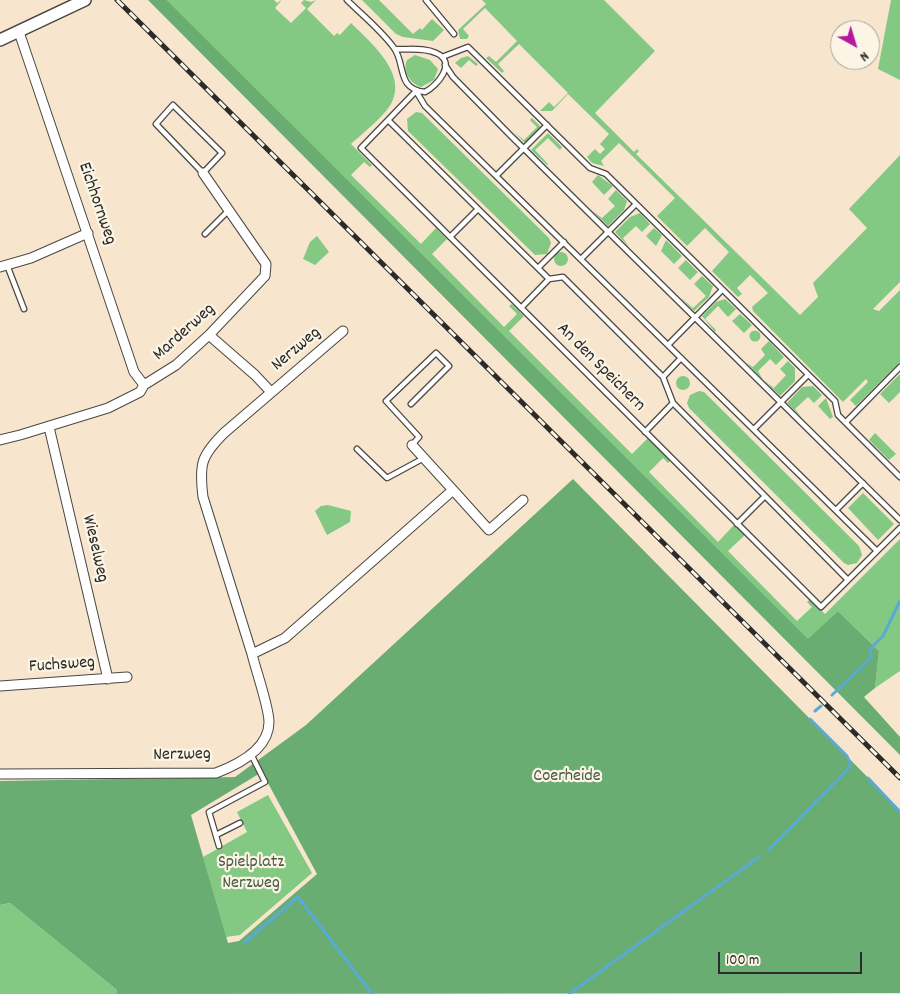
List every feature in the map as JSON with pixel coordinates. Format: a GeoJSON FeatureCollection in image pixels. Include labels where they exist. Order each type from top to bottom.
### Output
{"type":"FeatureCollection","features":[{"type":"Feature","properties":{"kind":"street"},"geometry":{"type":"LineString","coordinates":[[0,40],[85,0]]}},
{"type":"Feature","properties":{"kind":"street","name":"Eichhornweg"},"geometry":{"type":"LineString","coordinates":[[19,32],[134,372],[144,385]]}},
{"type":"Feature","properties":{"kind":"street","name":"Marderweg"},"geometry":{"type":"LineString","coordinates":[[0,440],[108,408],[140,392],[144,385],[176,365],[209,336],[265,276],[266,264],[203,173]]}},
{"type":"Feature","properties":{"kind":"street"},"geometry":{"type":"LineString","coordinates":[[3,266],[31,258],[88,232]]}},
{"type":"Feature","properties":{"kind":"street","name":"Nerzweg"},"geometry":{"type":"LineString","coordinates":[[0,774],[216,773],[238,765],[266,737],[269,722],[252,654],[203,496],[200,474],[202,461],[209,448],[343,331]]}},
{"type":"Feature","properties":{"kind":"street","name":"Nerzweg"},"geometry":{"type":"LineString","coordinates":[[209,336],[255,375],[271,392]]}},
{"type":"Feature","properties":{"kind":"street","name":"Wieselweg"},"geometry":{"type":"LineString","coordinates":[[48,427],[108,679]]}},
{"type":"Feature","properties":{"kind":"street"},"geometry":{"type":"LineString","coordinates":[[412,445],[489,530],[523,500]]}},
{"type":"Feature","properties":{"kind":"street"},"geometry":{"type":"LineString","coordinates":[[252,654],[284,638],[453,490]]}},
{"type":"Feature","properties":{"kind":"street","name":"Fuchsweg"},"geometry":{"type":"LineString","coordinates":[[0,686],[127,677]]}},
{"type":"Feature","properties":{"kind":"lane"},"geometry":{"type":"LineString","coordinates":[[347,0],[396,49],[406,82],[416,91],[425,106],[877,551]]}},
{"type":"Feature","properties":{"kind":"lane"},"geometry":{"type":"LineString","coordinates":[[426,0],[454,34]]}},
{"type":"Feature","properties":{"kind":"lane"},"geometry":{"type":"LineString","coordinates":[[396,49],[426,50],[442,57],[468,47],[590,168],[606,174],[835,401],[838,415],[900,477]]}},
{"type":"Feature","properties":{"kind":"lane"},"geometry":{"type":"LineString","coordinates":[[442,57],[453,77],[523,149],[900,520]]}},
{"type":"Feature","properties":{"kind":"lane","name":"An den Speichern"},"geometry":{"type":"LineString","coordinates":[[445,65],[441,80],[425,92],[416,91],[361,148],[821,607],[900,528]]}},
{"type":"Feature","properties":{"kind":"lane"},"geometry":{"type":"LineString","coordinates":[[174,105],[222,153],[203,173],[156,124],[174,105]]}},
{"type":"Feature","properties":{"kind":"lane"},"geometry":{"type":"LineString","coordinates":[[388,120],[549,279],[521,308]]}},
{"type":"Feature","properties":{"kind":"lane"},"geometry":{"type":"LineString","coordinates":[[496,176],[547,125]]}},
{"type":"Feature","properties":{"kind":"lane"},"geometry":{"type":"LineString","coordinates":[[581,260],[636,204]]}},
{"type":"Feature","properties":{"kind":"lane"},"geometry":{"type":"LineString","coordinates":[[450,237],[478,209]]}},
{"type":"Feature","properties":{"kind":"lane"},"geometry":{"type":"LineString","coordinates":[[205,234],[228,211]]}},
{"type":"Feature","properties":{"kind":"lane"},"geometry":{"type":"LineString","coordinates":[[538,268],[564,242]]}},
{"type":"Feature","properties":{"kind":"lane"},"geometry":{"type":"LineString","coordinates":[[3,266],[24,309]]}},
{"type":"Feature","properties":{"kind":"lane","name":"An den Speichern"},"geometry":{"type":"LineString","coordinates":[[549,279],[563,277],[663,377],[673,403],[848,580]]}},
{"type":"Feature","properties":{"kind":"lane"},"geometry":{"type":"LineString","coordinates":[[668,345],[722,290]]}},
{"type":"Feature","properties":{"kind":"lane"},"geometry":{"type":"LineString","coordinates":[[411,404],[449,366],[436,353],[386,401],[419,437],[412,445]]}},
{"type":"Feature","properties":{"kind":"lane"},"geometry":{"type":"LineString","coordinates":[[663,377],[682,358]]}},
{"type":"Feature","properties":{"kind":"lane"},"geometry":{"type":"LineString","coordinates":[[846,422],[900,368]]}},
{"type":"Feature","properties":{"kind":"lane"},"geometry":{"type":"LineString","coordinates":[[754,429],[808,375]]}},
{"type":"Feature","properties":{"kind":"lane"},"geometry":{"type":"LineString","coordinates":[[645,432],[673,403]]}},
{"type":"Feature","properties":{"kind":"lane"},"geometry":{"type":"LineString","coordinates":[[357,449],[387,478],[424,458]]}},
{"type":"Feature","properties":{"kind":"lane"},"geometry":{"type":"LineString","coordinates":[[836,510],[863,483]]}},
{"type":"Feature","properties":{"kind":"lane"},"geometry":{"type":"LineString","coordinates":[[737,524],[765,496]]}},
{"type":"Feature","properties":{"kind":"lane"},"geometry":{"type":"LineString","coordinates":[[219,846],[210,812],[265,782],[251,754]]}},
{"type":"Feature","properties":{"kind":"lane"},"geometry":{"type":"LineString","coordinates":[[216,835],[240,823]]}},
{"type":"Feature","properties":{"kind":"green space"},"geometry":{"type":"Polygon","coordinates":[[[148,0],[167,0],[808,639],[838,611],[879,651],[875,688],[864,697],[900,737],[900,755],[148,0]]]}},
{"type":"Feature","properties":{"kind":"green space"},"geometry":{"type":"Polygon","coordinates":[[[167,0],[274,0],[277,3],[282,0],[275,8],[291,23],[306,8],[301,3],[304,0],[311,2],[316,0],[307,9],[334,36],[337,33],[340,35],[351,23],[384,58],[394,80],[395,91],[392,102],[385,112],[351,144],[372,165],[370,167],[364,162],[351,175],[421,244],[436,228],[447,239],[432,254],[504,327],[517,314],[509,306],[512,304],[524,316],[509,331],[632,454],[648,438],[670,461],[668,463],[663,458],[649,472],[718,542],[734,525],[745,535],[728,551],[797,621],[812,607],[807,602],[810,599],[825,614],[900,539],[900,671],[875,688],[879,651],[838,611],[808,640],[167,0]]]}},
{"type":"Feature","properties":{"kind":"green space"},"geometry":{"type":"Polygon","coordinates":[[[362,0],[379,0],[413,34],[420,28],[422,30],[432,19],[444,30],[433,41],[403,37],[396,34],[362,0]]]}},
{"type":"Feature","properties":{"kind":"green space"},"geometry":{"type":"Polygon","coordinates":[[[482,0],[604,0],[655,51],[595,113],[634,152],[637,149],[639,151],[636,154],[800,315],[818,297],[813,283],[867,228],[849,209],[900,155],[900,282],[873,309],[879,311],[900,290],[900,362],[856,406],[850,400],[868,382],[866,379],[843,402],[753,311],[752,307],[768,293],[750,275],[737,288],[742,294],[738,297],[712,271],[729,252],[705,228],[687,246],[657,216],[675,198],[619,143],[601,161],[604,166],[592,163],[587,157],[595,149],[600,154],[605,149],[600,144],[609,134],[568,94],[552,111],[540,111],[549,102],[554,107],[568,93],[519,44],[498,64],[504,71],[502,73],[486,58],[489,56],[496,62],[517,41],[485,8],[463,29],[469,36],[467,39],[460,39],[458,30],[486,4],[482,0]]]}},
{"type":"Feature","properties":{"kind":"green space"},"geometry":{"type":"Polygon","coordinates":[[[891,0],[900,0],[900,80],[880,70],[880,58],[891,0]]]}},
{"type":"Feature","properties":{"kind":"green space"},"geometry":{"type":"Polygon","coordinates":[[[415,55],[430,60],[438,69],[434,80],[421,87],[413,83],[406,73],[407,60],[415,55]]]}},
{"type":"Feature","properties":{"kind":"green space"},"geometry":{"type":"Polygon","coordinates":[[[468,56],[478,64],[476,66],[469,60],[461,68],[455,63],[461,58],[468,56]]]}},
{"type":"Feature","properties":{"kind":"green space"},"geometry":{"type":"Polygon","coordinates":[[[416,112],[422,113],[549,238],[551,243],[547,254],[535,255],[408,131],[407,119],[416,112]]]}},
{"type":"Feature","properties":{"kind":"green space"},"geometry":{"type":"Polygon","coordinates":[[[532,118],[541,127],[525,143],[515,133],[524,140],[537,127],[530,120],[532,118]]]}},
{"type":"Feature","properties":{"kind":"green space"},"geometry":{"type":"Polygon","coordinates":[[[548,133],[562,147],[560,150],[548,138],[535,150],[547,165],[531,150],[548,133]]]}},
{"type":"Feature","properties":{"kind":"green space"},"geometry":{"type":"Polygon","coordinates":[[[598,175],[613,186],[604,195],[592,182],[598,175]]]}},
{"type":"Feature","properties":{"kind":"green space"},"geometry":{"type":"Polygon","coordinates":[[[616,190],[627,201],[624,210],[608,226],[593,211],[602,218],[615,206],[608,199],[616,190]]]}},
{"type":"Feature","properties":{"kind":"green space"},"geometry":{"type":"Polygon","coordinates":[[[640,213],[650,224],[642,232],[636,226],[623,238],[629,247],[615,232],[630,217],[640,213]]]}},
{"type":"Feature","properties":{"kind":"green space"},"geometry":{"type":"Polygon","coordinates":[[[654,228],[662,235],[656,246],[646,236],[654,228]]]}},
{"type":"Feature","properties":{"kind":"green space"},"geometry":{"type":"Polygon","coordinates":[[[317,236],[329,252],[315,265],[303,259],[310,242],[317,236]]]}},
{"type":"Feature","properties":{"kind":"green space"},"geometry":{"type":"Polygon","coordinates":[[[666,240],[682,256],[674,264],[661,251],[666,240]]]}},
{"type":"Feature","properties":{"kind":"green space"},"geometry":{"type":"Polygon","coordinates":[[[558,252],[564,252],[568,259],[564,266],[558,266],[554,262],[554,256],[558,252]]]}},
{"type":"Feature","properties":{"kind":"green space"},"geometry":{"type":"Polygon","coordinates":[[[686,260],[698,272],[690,280],[678,268],[686,260]]]}},
{"type":"Feature","properties":{"kind":"green space"},"geometry":{"type":"Polygon","coordinates":[[[702,276],[713,286],[709,297],[694,311],[680,297],[693,308],[706,296],[694,284],[702,276]]]}},
{"type":"Feature","properties":{"kind":"green space"},"geometry":{"type":"Polygon","coordinates":[[[725,299],[736,309],[728,317],[718,306],[705,319],[716,330],[715,332],[702,316],[716,302],[725,299]]]}},
{"type":"Feature","properties":{"kind":"green space"},"geometry":{"type":"Polygon","coordinates":[[[740,314],[752,325],[744,333],[732,321],[740,314]]]}},
{"type":"Feature","properties":{"kind":"green space"},"geometry":{"type":"Polygon","coordinates":[[[753,331],[757,331],[760,336],[759,340],[753,341],[750,338],[750,334],[753,331]]]}},
{"type":"Feature","properties":{"kind":"green space"},"geometry":{"type":"Polygon","coordinates":[[[769,341],[784,357],[776,365],[770,359],[758,371],[763,380],[747,363],[753,367],[765,355],[761,349],[769,341]]]}},
{"type":"Feature","properties":{"kind":"green space"},"geometry":{"type":"Polygon","coordinates":[[[788,361],[795,368],[795,381],[780,396],[765,381],[774,388],[786,375],[780,369],[788,361]]]}},
{"type":"Feature","properties":{"kind":"green space"},"geometry":{"type":"Polygon","coordinates":[[[900,374],[900,392],[889,403],[880,394],[900,374]]]}},
{"type":"Feature","properties":{"kind":"green space"},"geometry":{"type":"Polygon","coordinates":[[[680,376],[686,376],[690,383],[686,390],[680,390],[676,386],[676,380],[680,376]]]}},
{"type":"Feature","properties":{"kind":"green space"},"geometry":{"type":"Polygon","coordinates":[[[813,386],[822,395],[814,403],[808,397],[795,409],[802,418],[787,403],[802,387],[813,386]]]}},
{"type":"Feature","properties":{"kind":"green space"},"geometry":{"type":"Polygon","coordinates":[[[699,391],[704,392],[859,546],[862,555],[857,563],[848,565],[844,563],[689,408],[687,403],[690,395],[699,391]]]}},
{"type":"Feature","properties":{"kind":"green space"},"geometry":{"type":"Polygon","coordinates":[[[826,398],[833,417],[830,419],[818,406],[826,398]]]}},
{"type":"Feature","properties":{"kind":"green space"},"geometry":{"type":"Polygon","coordinates":[[[875,433],[896,454],[889,460],[869,440],[875,433]]]}},
{"type":"Feature","properties":{"kind":"green space","name":"Coerheide"},"geometry":{"type":"Polygon","coordinates":[[[573,479],[900,810],[900,993],[116,994],[117,990],[10,903],[0,905],[0,781],[235,777],[306,725],[573,479]],[[262,772],[191,815],[228,943],[239,941],[317,874],[262,772]]]}},
{"type":"Feature","properties":{"kind":"green space"},"geometry":{"type":"Polygon","coordinates":[[[863,493],[894,524],[878,540],[848,508],[863,493]]]}},
{"type":"Feature","properties":{"kind":"green space"},"geometry":{"type":"Polygon","coordinates":[[[328,505],[351,511],[350,522],[327,535],[315,511],[321,506],[328,505]]]}},
{"type":"Feature","properties":{"kind":"green space","name":"Spielplatz Nerzweg"},"geometry":{"type":"Polygon","coordinates":[[[268,795],[312,873],[240,935],[226,937],[203,857],[247,832],[237,812],[268,795]]]}},
{"type":"Feature","properties":{"kind":"green space"},"geometry":{"type":"Polygon","coordinates":[[[10,903],[117,990],[116,994],[0,994],[0,905],[10,903]]]}},
{"type":"Feature","properties":{"kind":"waterway"},"geometry":{"type":"LineString","coordinates":[[832,695],[871,658],[870,649],[883,636],[900,601]]}},
{"type":"Feature","properties":{"kind":"waterway"},"geometry":{"type":"LineString","coordinates":[[815,711],[821,706]]}},
{"type":"Feature","properties":{"kind":"waterway"},"geometry":{"type":"LineString","coordinates":[[768,850],[851,766],[847,756],[810,719]]}},
{"type":"Feature","properties":{"kind":"waterway"},"geometry":{"type":"LineString","coordinates":[[868,778],[900,812]]}},
{"type":"Feature","properties":{"kind":"waterway"},"geometry":{"type":"LineString","coordinates":[[569,994],[759,857]]}},
{"type":"Feature","properties":{"kind":"waterway"},"geometry":{"type":"LineString","coordinates":[[245,942],[298,897],[372,994]]}},
{"type":"Feature","properties":{"kind":"railway"},"geometry":{"type":"LineString","coordinates":[[117,0],[900,778]]}}]}
